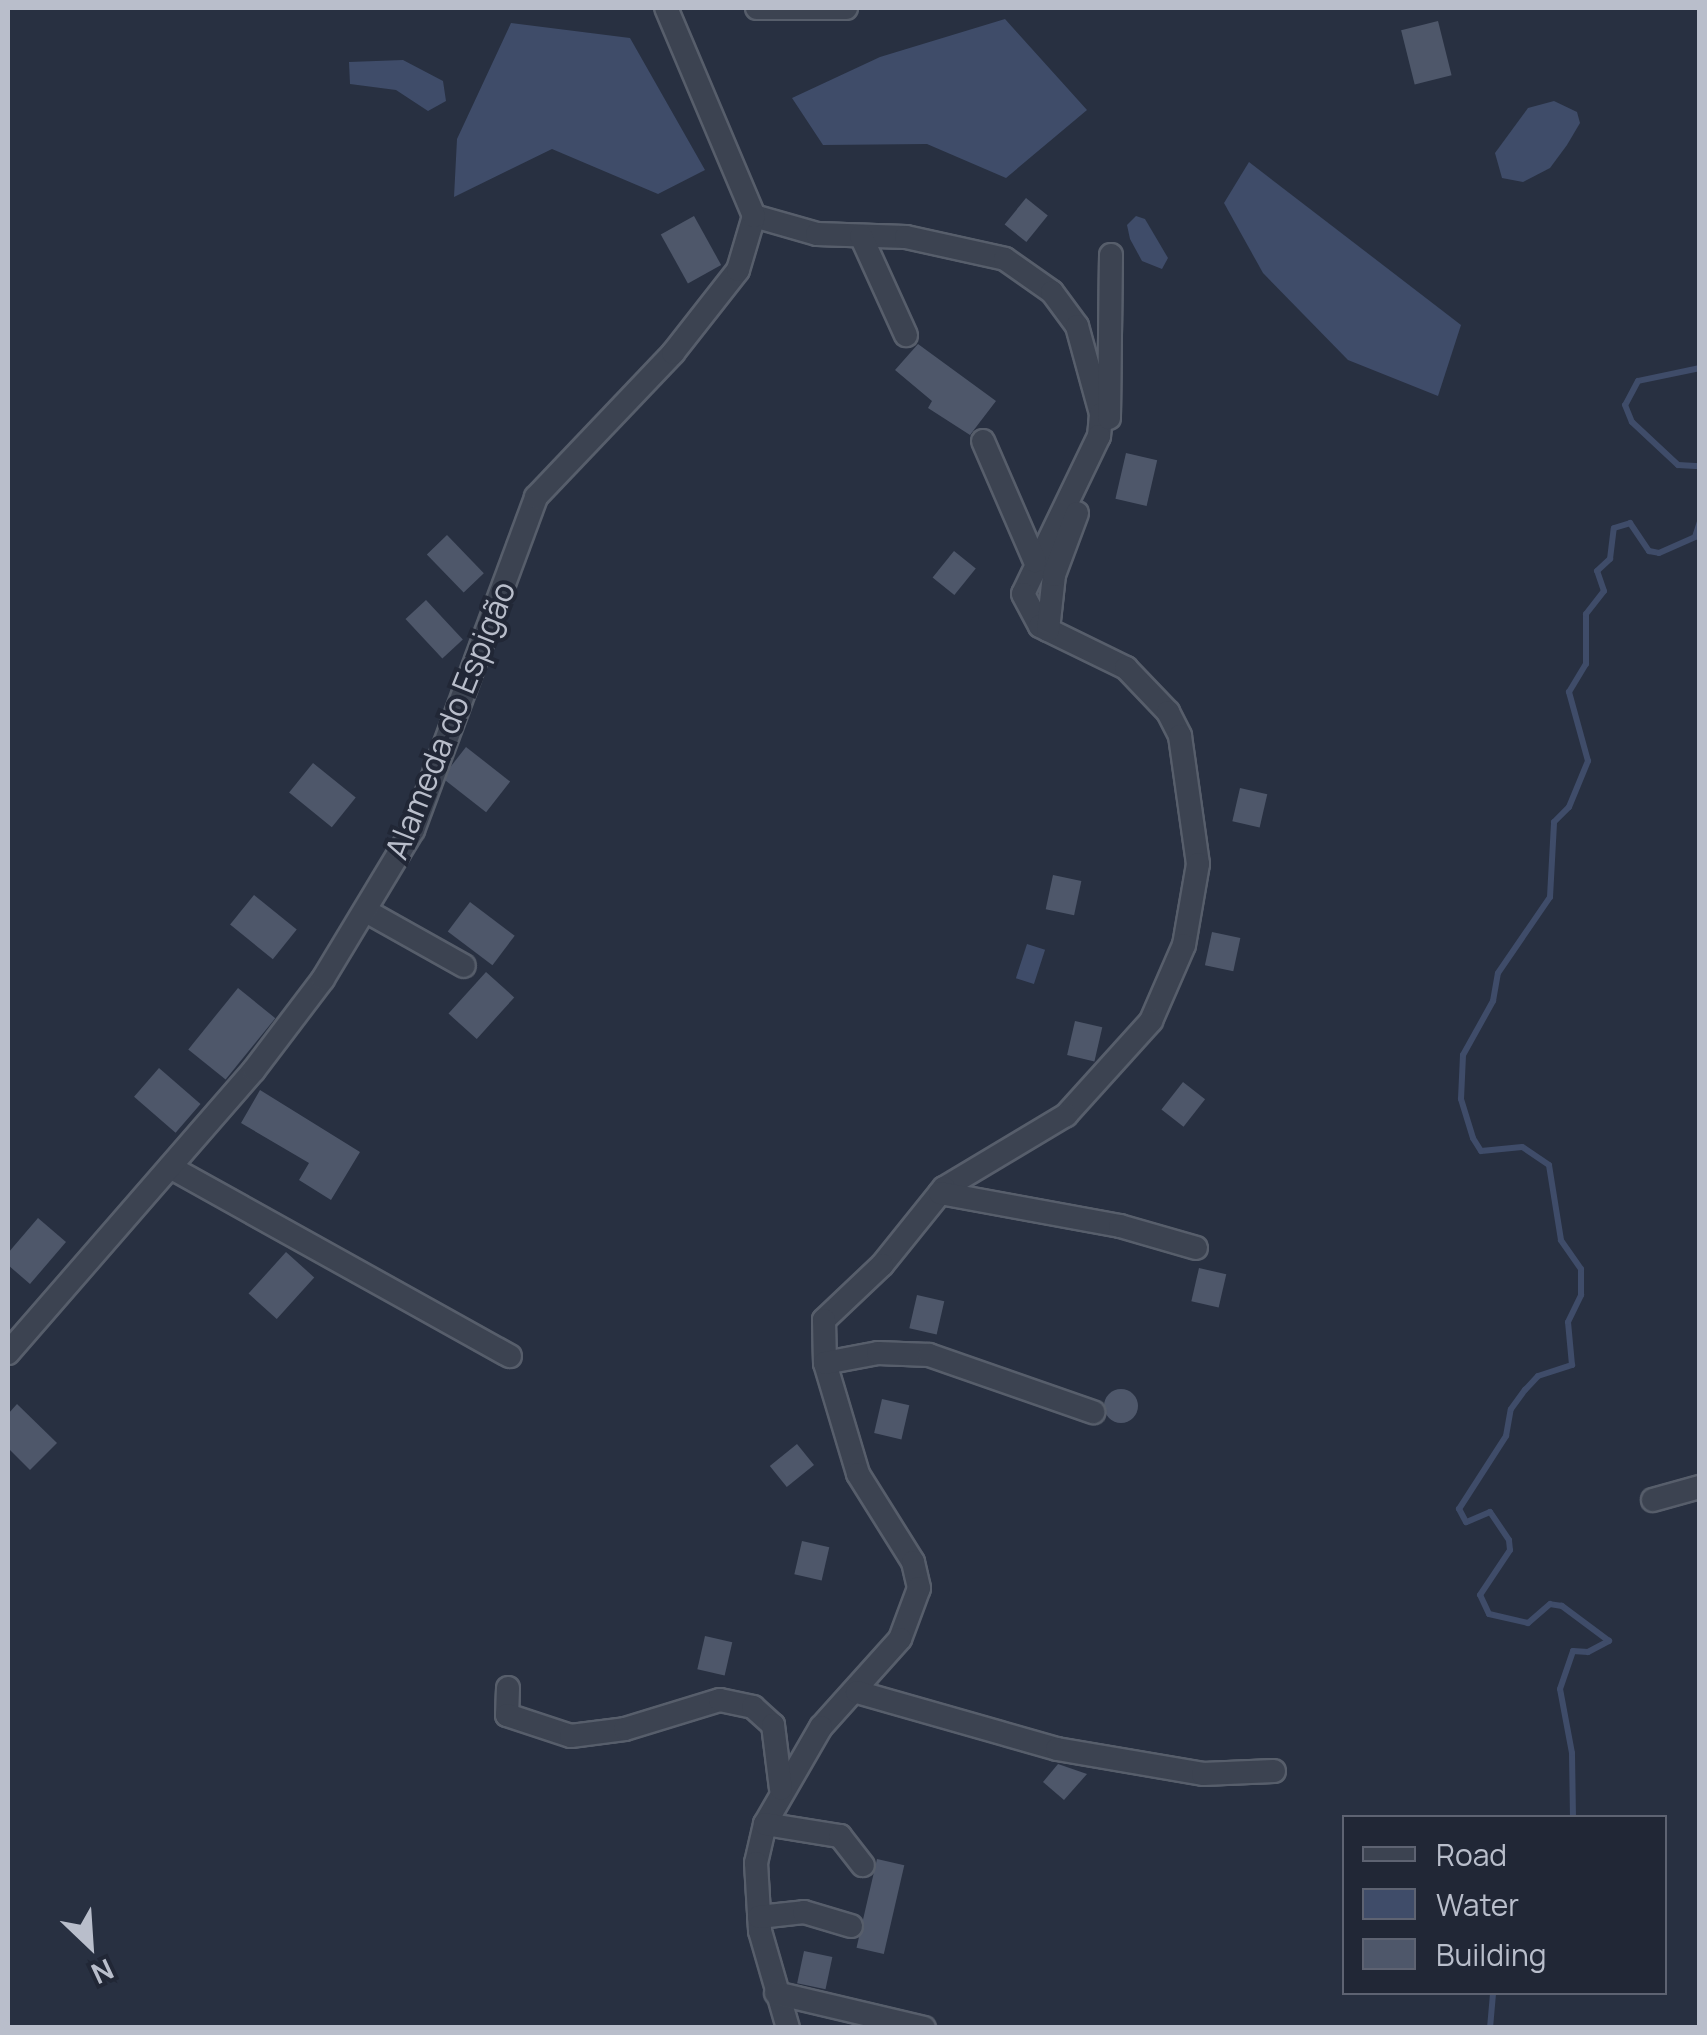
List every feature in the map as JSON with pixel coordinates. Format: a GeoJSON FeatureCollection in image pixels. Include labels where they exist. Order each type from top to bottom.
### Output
{"type":"FeatureCollection","features":[{"type":"Feature","properties":{"kind":"street"},"geometry":{"type":"LineString","coordinates":[[666,8],[754,216],[816,234],[906,237],[1005,259],[1052,292],[1077,326],[1101,414],[1099,436],[1076,493],[1035,560],[1024,594],[1030,616],[1048,630],[1126,668],[1168,712],[1180,736],[1198,864],[1191,914],[1168,986],[1118,1060],[1066,1115],[940,1193],[860,1288],[833,1306],[824,1320],[826,1363],[864,1489],[912,1562],[919,1588],[900,1639],[857,1692],[821,1728],[781,1789],[764,1824],[756,1863],[758,1918],[788,2028]]}},
{"type":"Feature","properties":{"kind":"street"},"geometry":{"type":"LineString","coordinates":[[756,8],[846,8]]}},
{"type":"Feature","properties":{"kind":"street","name":"Alameda do Espigão"},"geometry":{"type":"LineString","coordinates":[[8,1353],[284,1034],[366,911],[413,830],[536,497],[723,294],[749,246],[754,216]]}},
{"type":"Feature","properties":{"kind":"street"},"geometry":{"type":"LineString","coordinates":[[861,236],[906,335]]}},
{"type":"Feature","properties":{"kind":"street"},"geometry":{"type":"LineString","coordinates":[[1048,630],[1054,575],[1102,466],[1114,323],[1111,255]]}},
{"type":"Feature","properties":{"kind":"street"},"geometry":{"type":"LineString","coordinates":[[983,441],[1035,560]]}},
{"type":"Feature","properties":{"kind":"street"},"geometry":{"type":"LineString","coordinates":[[366,911],[464,966]]}},
{"type":"Feature","properties":{"kind":"street"},"geometry":{"type":"LineString","coordinates":[[170,1167],[510,1356]]}},
{"type":"Feature","properties":{"kind":"street"},"geometry":{"type":"LineString","coordinates":[[940,1193],[1120,1226],[1196,1248]]}},
{"type":"Feature","properties":{"kind":"street"},"geometry":{"type":"LineString","coordinates":[[826,1363],[878,1353],[928,1355],[1092,1412]]}},
{"type":"Feature","properties":{"kind":"street"},"geometry":{"type":"LineString","coordinates":[[1654,1500],[1700,1487]]}},
{"type":"Feature","properties":{"kind":"street"},"geometry":{"type":"LineString","coordinates":[[508,1688],[507,1715],[571,1736],[625,1729],[720,1700],[753,1707],[773,1726],[781,1789]]}},
{"type":"Feature","properties":{"kind":"street"},"geometry":{"type":"LineString","coordinates":[[857,1692],[1057,1749],[1204,1774],[1274,1771]]}},
{"type":"Feature","properties":{"kind":"street"},"geometry":{"type":"LineString","coordinates":[[764,1824],[840,1836],[863,1865]]}},
{"type":"Feature","properties":{"kind":"street"},"geometry":{"type":"LineString","coordinates":[[758,1918],[804,1912],[851,1926]]}},
{"type":"Feature","properties":{"kind":"street"},"geometry":{"type":"LineString","coordinates":[[776,1993],[924,2028]]}},
{"type":"Feature","properties":{"kind":"water"},"geometry":{"type":"Polygon","coordinates":[[[1005,19],[1087,110],[1006,178],[927,144],[823,145],[792,98],[880,57],[1005,19]]]}},
{"type":"Feature","properties":{"kind":"water"},"geometry":{"type":"Polygon","coordinates":[[[511,23],[630,38],[705,170],[658,194],[552,149],[454,197],[457,139],[511,23]]]}},
{"type":"Feature","properties":{"kind":"water"},"geometry":{"type":"Polygon","coordinates":[[[403,60],[443,81],[446,101],[428,111],[396,90],[350,84],[349,62],[403,60]]]}},
{"type":"Feature","properties":{"kind":"water"},"geometry":{"type":"Polygon","coordinates":[[[1554,101],[1577,112],[1580,123],[1567,145],[1550,168],[1523,182],[1502,178],[1495,153],[1528,108],[1554,101]]]}},
{"type":"Feature","properties":{"kind":"water"},"geometry":{"type":"Polygon","coordinates":[[[1249,162],[1461,325],[1438,396],[1348,360],[1263,273],[1224,203],[1249,162]]]}},
{"type":"Feature","properties":{"kind":"water"},"geometry":{"type":"Polygon","coordinates":[[[1136,216],[1145,219],[1168,258],[1162,269],[1142,261],[1130,239],[1127,225],[1136,216]]]}},
{"type":"Feature","properties":{"kind":"water"},"geometry":{"type":"Polygon","coordinates":[[[1027,944],[1045,950],[1034,984],[1016,978],[1027,944]]]}},
{"type":"Feature","properties":{"kind":"building"},"geometry":{"type":"Polygon","coordinates":[[[1438,21],[1452,75],[1415,85],[1401,30],[1438,21]]]}},
{"type":"Feature","properties":{"kind":"building"},"geometry":{"type":"Polygon","coordinates":[[[1026,198],[1048,216],[1026,242],[1005,224],[1026,198]]]}},
{"type":"Feature","properties":{"kind":"building"},"geometry":{"type":"Polygon","coordinates":[[[694,216],[721,265],[688,283],[661,234],[694,216]]]}},
{"type":"Feature","properties":{"kind":"building"},"geometry":{"type":"Polygon","coordinates":[[[918,344],[996,401],[970,435],[928,408],[932,401],[895,370],[918,344]]]}},
{"type":"Feature","properties":{"kind":"building"},"geometry":{"type":"Polygon","coordinates":[[[1126,453],[1157,460],[1147,506],[1115,499],[1126,453]]]}},
{"type":"Feature","properties":{"kind":"building"},"geometry":{"type":"Polygon","coordinates":[[[447,535],[484,573],[464,593],[427,554],[447,535]]]}},
{"type":"Feature","properties":{"kind":"building"},"geometry":{"type":"Polygon","coordinates":[[[954,551],[976,569],[954,595],[933,577],[954,551]]]}},
{"type":"Feature","properties":{"kind":"building"},"geometry":{"type":"Polygon","coordinates":[[[426,600],[463,639],[442,659],[406,619],[426,600]]]}},
{"type":"Feature","properties":{"kind":"building"},"geometry":{"type":"Polygon","coordinates":[[[466,747],[510,781],[486,812],[442,778],[466,747]]]}},
{"type":"Feature","properties":{"kind":"building"},"geometry":{"type":"Polygon","coordinates":[[[313,763],[356,798],[332,827],[289,793],[313,763]]]}},
{"type":"Feature","properties":{"kind":"building"},"geometry":{"type":"Polygon","coordinates":[[[1240,788],[1267,794],[1260,827],[1232,821],[1240,788]]]}},
{"type":"Feature","properties":{"kind":"building"},"geometry":{"type":"Polygon","coordinates":[[[1053,875],[1081,881],[1074,915],[1046,909],[1053,875]]]}},
{"type":"Feature","properties":{"kind":"building"},"geometry":{"type":"Polygon","coordinates":[[[254,895],[297,930],[273,959],[230,925],[254,895]]]}},
{"type":"Feature","properties":{"kind":"building"},"geometry":{"type":"Polygon","coordinates":[[[470,902],[515,936],[492,965],[448,932],[470,902]]]}},
{"type":"Feature","properties":{"kind":"building"},"geometry":{"type":"Polygon","coordinates":[[[1212,932],[1240,938],[1233,971],[1205,965],[1212,932]]]}},
{"type":"Feature","properties":{"kind":"building"},"geometry":{"type":"Polygon","coordinates":[[[486,972],[514,997],[477,1039],[449,1014],[486,972]]]}},
{"type":"Feature","properties":{"kind":"building"},"geometry":{"type":"Polygon","coordinates":[[[238,988],[275,1018],[226,1080],[188,1049],[238,988]]]}},
{"type":"Feature","properties":{"kind":"building"},"geometry":{"type":"Polygon","coordinates":[[[1075,1021],[1102,1027],[1094,1061],[1067,1055],[1075,1021]]]}},
{"type":"Feature","properties":{"kind":"building"},"geometry":{"type":"Polygon","coordinates":[[[159,1068],[201,1104],[176,1133],[134,1097],[159,1068]]]}},
{"type":"Feature","properties":{"kind":"building"},"geometry":{"type":"Polygon","coordinates":[[[1183,1082],[1205,1099],[1184,1127],[1161,1110],[1183,1082]]]}},
{"type":"Feature","properties":{"kind":"building"},"geometry":{"type":"Polygon","coordinates":[[[260,1090],[360,1152],[331,1200],[299,1180],[309,1163],[241,1123],[260,1090]]]}},
{"type":"Feature","properties":{"kind":"building"},"geometry":{"type":"Polygon","coordinates":[[[38,1218],[66,1242],[30,1284],[8,1265],[8,1253],[38,1218]]]}},
{"type":"Feature","properties":{"kind":"building"},"geometry":{"type":"Polygon","coordinates":[[[286,1252],[314,1277],[277,1319],[249,1294],[286,1252]]]}},
{"type":"Feature","properties":{"kind":"building"},"geometry":{"type":"Polygon","coordinates":[[[1199,1268],[1226,1274],[1219,1307],[1191,1301],[1199,1268]]]}},
{"type":"Feature","properties":{"kind":"building"},"geometry":{"type":"Polygon","coordinates":[[[917,1295],[944,1301],[937,1334],[909,1328],[917,1295]]]}},
{"type":"Feature","properties":{"kind":"building"},"geometry":{"type":"Polygon","coordinates":[[[1121,1389],[1133,1394],[1138,1406],[1133,1418],[1121,1423],[1109,1418],[1104,1406],[1109,1394],[1121,1389]]]}},
{"type":"Feature","properties":{"kind":"building"},"geometry":{"type":"Polygon","coordinates":[[[882,1399],[909,1405],[901,1439],[874,1433],[882,1399]]]}},
{"type":"Feature","properties":{"kind":"building"},"geometry":{"type":"Polygon","coordinates":[[[17,1404],[57,1443],[30,1470],[8,1448],[8,1414],[17,1404]]]}},
{"type":"Feature","properties":{"kind":"building"},"geometry":{"type":"Polygon","coordinates":[[[797,1444],[814,1465],[787,1487],[770,1466],[797,1444]]]}},
{"type":"Feature","properties":{"kind":"building"},"geometry":{"type":"Polygon","coordinates":[[[802,1541],[829,1547],[822,1580],[794,1574],[802,1541]]]}},
{"type":"Feature","properties":{"kind":"building"},"geometry":{"type":"Polygon","coordinates":[[[705,1636],[732,1642],[725,1675],[697,1669],[705,1636]]]}},
{"type":"Feature","properties":{"kind":"building"},"geometry":{"type":"Polygon","coordinates":[[[1058,1764],[1087,1774],[1064,1800],[1043,1782],[1058,1764]]]}},
{"type":"Feature","properties":{"kind":"building"},"geometry":{"type":"Polygon","coordinates":[[[877,1859],[904,1865],[884,1954],[857,1948],[877,1859]]]}},
{"type":"Feature","properties":{"kind":"building"},"geometry":{"type":"Polygon","coordinates":[[[804,1951],[832,1957],[826,1989],[797,1983],[804,1951]]]}},
{"type":"Feature","properties":{"kind":"waterway"},"geometry":{"type":"LineString","coordinates":[[1700,368],[1638,381],[1625,405],[1632,422],[1678,465],[1700,466]]}},
{"type":"Feature","properties":{"kind":"waterway"},"geometry":{"type":"LineString","coordinates":[[1573,1815],[1572,1753],[1560,1689],[1573,1651],[1588,1652],[1609,1641],[1562,1606],[1550,1604],[1528,1623],[1489,1614],[1480,1595],[1510,1550],[1509,1540],[1490,1512],[1466,1522],[1459,1509],[1506,1436],[1511,1409],[1525,1390],[1538,1376],[1572,1365],[1568,1322],[1581,1295],[1581,1269],[1561,1240],[1549,1165],[1522,1147],[1481,1151],[1473,1138],[1461,1099],[1463,1055],[1493,1001],[1498,973],[1550,897],[1554,822],[1569,807],[1588,761],[1569,692],[1586,664],[1586,614],[1604,591],[1597,571],[1610,559],[1614,528],[1630,523],[1649,551],[1659,553],[1695,537],[1700,522]]}},
{"type":"Feature","properties":{"kind":"waterway"},"geometry":{"type":"LineString","coordinates":[[1490,2028],[1493,1995]]}}]}
